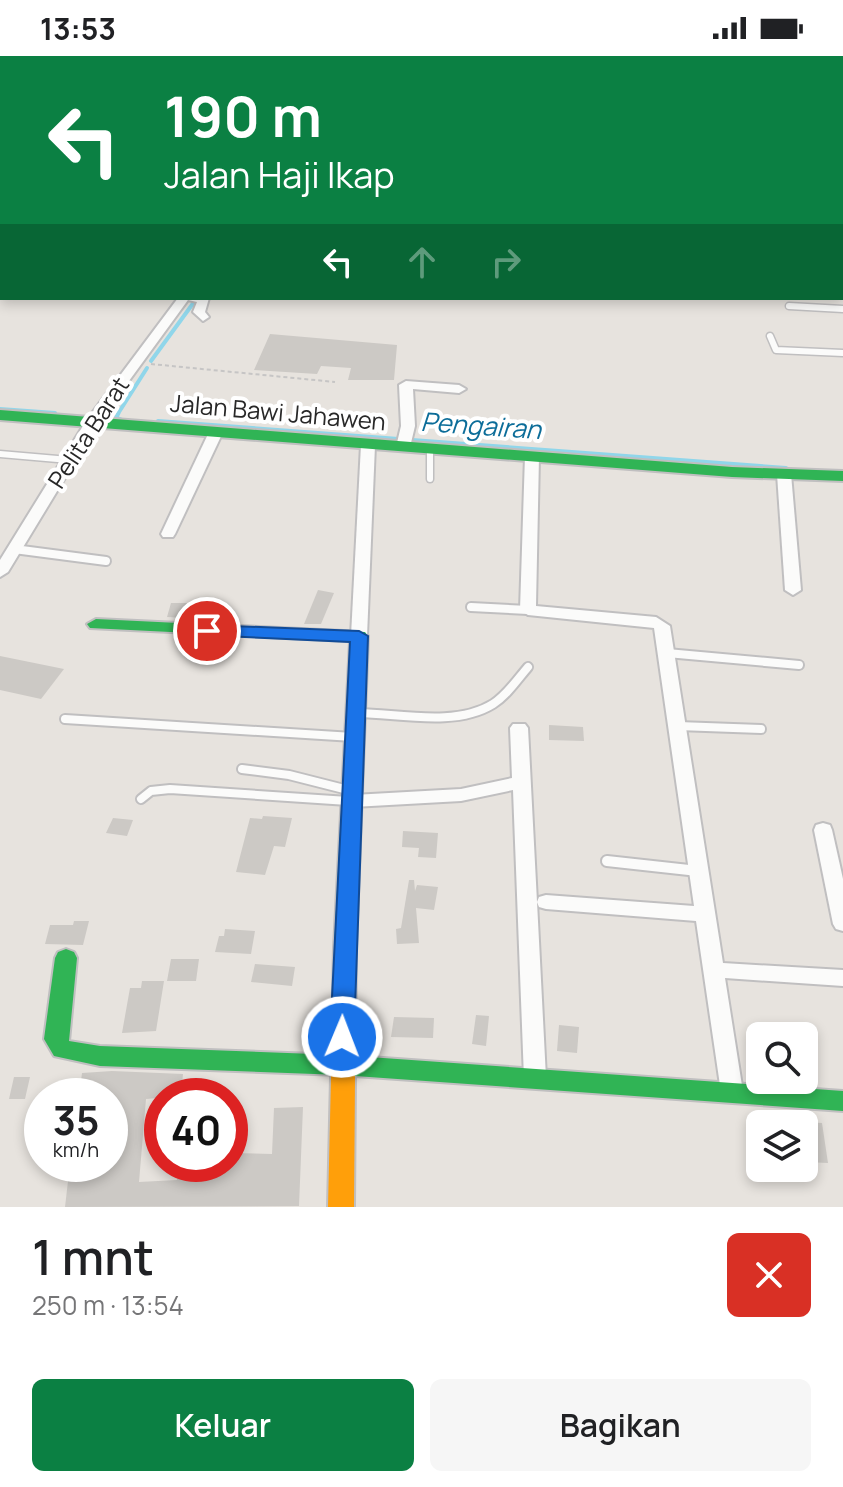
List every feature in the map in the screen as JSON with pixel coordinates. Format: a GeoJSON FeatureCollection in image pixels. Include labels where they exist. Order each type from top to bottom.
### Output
{"type":"FeatureCollection","features":[{"type":"Feature","properties":{"kind":"street","name":"Pelita Barat"},"geometry":{"type":"LineString","coordinates":[[0,572],[9,551],[93,421],[182,300]]}},
{"type":"Feature","properties":{"kind":"street"},"geometry":{"type":"LineString","coordinates":[[203,317],[199,312],[204,300]]}},
{"type":"Feature","properties":{"kind":"street"},"geometry":{"type":"LineString","coordinates":[[403,447],[408,426],[406,385],[459,389]]}},
{"type":"Feature","properties":{"kind":"street","name":"Jalan Bawi Jahawen"},"geometry":{"type":"LineString","coordinates":[[0,415],[368,445],[843,476]]}},
{"type":"Feature","properties":{"kind":"street"},"geometry":{"type":"LineString","coordinates":[[168,534],[216,432]]}},
{"type":"Feature","properties":{"kind":"street"},"geometry":{"type":"LineString","coordinates":[[341,1207],[341,1065],[368,445]]}},
{"type":"Feature","properties":{"kind":"street"},"geometry":{"type":"LineString","coordinates":[[532,456],[528,610],[658,622],[662,626],[732,1092]]}},
{"type":"Feature","properties":{"kind":"street"},"geometry":{"type":"LineString","coordinates":[[784,474],[793,590]]}},
{"type":"Feature","properties":{"kind":"street"},"geometry":{"type":"LineString","coordinates":[[96,624],[359,636]]}},
{"type":"Feature","properties":{"kind":"street"},"geometry":{"type":"LineString","coordinates":[[519,728],[535,1078]]}},
{"type":"Feature","properties":{"kind":"street"},"geometry":{"type":"LineString","coordinates":[[353,796],[461,795],[520,782]]}},
{"type":"Feature","properties":{"kind":"street"},"geometry":{"type":"LineString","coordinates":[[823,830],[843,924]]}},
{"type":"Feature","properties":{"kind":"street"},"geometry":{"type":"LineString","coordinates":[[546,902],[706,914]]}},
{"type":"Feature","properties":{"kind":"street"},"geometry":{"type":"LineString","coordinates":[[66,958],[56,1039],[62,1049],[100,1056],[341,1065],[843,1101]]}},
{"type":"Feature","properties":{"kind":"street"},"geometry":{"type":"LineString","coordinates":[[714,970],[843,978]]}},
{"type":"Feature","properties":{"kind":"lane"},"geometry":{"type":"LineString","coordinates":[[789,306],[843,309]]}},
{"type":"Feature","properties":{"kind":"lane"},"geometry":{"type":"LineString","coordinates":[[770,336],[776,350],[843,353]]}},
{"type":"Feature","properties":{"kind":"lane"},"geometry":{"type":"LineString","coordinates":[[430,449],[430,479]]}},
{"type":"Feature","properties":{"kind":"lane"},"geometry":{"type":"LineString","coordinates":[[0,454],[69,460]]}},
{"type":"Feature","properties":{"kind":"lane"},"geometry":{"type":"LineString","coordinates":[[9,551],[106,561]]}},
{"type":"Feature","properties":{"kind":"lane"},"geometry":{"type":"LineString","coordinates":[[471,607],[528,610]]}},
{"type":"Feature","properties":{"kind":"lane"},"geometry":{"type":"LineString","coordinates":[[666,653],[799,665]]}},
{"type":"Feature","properties":{"kind":"lane"},"geometry":{"type":"LineString","coordinates":[[355,713],[465,714],[489,706],[509,690],[528,667]]}},
{"type":"Feature","properties":{"kind":"lane"},"geometry":{"type":"LineString","coordinates":[[65,719],[354,737]]}},
{"type":"Feature","properties":{"kind":"lane"},"geometry":{"type":"LineString","coordinates":[[677,726],[761,729]]}},
{"type":"Feature","properties":{"kind":"lane"},"geometry":{"type":"LineString","coordinates":[[242,769],[289,775],[353,796]]}},
{"type":"Feature","properties":{"kind":"lane"},"geometry":{"type":"LineString","coordinates":[[141,799],[151,791],[170,789],[353,796]]}},
{"type":"Feature","properties":{"kind":"lane"},"geometry":{"type":"LineString","coordinates":[[607,861],[699,871]]}},
{"type":"Feature","properties":{"kind":"path"},"geometry":{"type":"LineString","coordinates":[[135,363],[335,382]]}},
{"type":"Feature","properties":{"kind":"building"},"geometry":{"type":"Polygon","coordinates":[[[270,334],[397,345],[394,380],[348,380],[351,368],[321,366],[317,374],[254,370],[270,334]]]}},
{"type":"Feature","properties":{"kind":"building"},"geometry":{"type":"Polygon","coordinates":[[[318,590],[334,593],[321,624],[304,624],[318,590]]]}},
{"type":"Feature","properties":{"kind":"building"},"geometry":{"type":"Polygon","coordinates":[[[171,603],[221,607],[217,620],[167,617],[171,603]]]}},
{"type":"Feature","properties":{"kind":"building"},"geometry":{"type":"Polygon","coordinates":[[[0,656],[64,669],[41,699],[0,690],[0,656]]]}},
{"type":"Feature","properties":{"kind":"building"},"geometry":{"type":"Polygon","coordinates":[[[549,725],[583,727],[584,741],[549,740],[549,725]]]}},
{"type":"Feature","properties":{"kind":"building"},"geometry":{"type":"Polygon","coordinates":[[[263,816],[292,818],[285,847],[274,846],[265,875],[236,872],[250,818],[262,819],[263,816]]]}},
{"type":"Feature","properties":{"kind":"building"},"geometry":{"type":"Polygon","coordinates":[[[113,818],[133,820],[127,836],[106,833],[113,818]]]}},
{"type":"Feature","properties":{"kind":"building"},"geometry":{"type":"Polygon","coordinates":[[[403,831],[438,833],[436,858],[418,857],[419,848],[402,847],[403,831]]]}},
{"type":"Feature","properties":{"kind":"building"},"geometry":{"type":"Polygon","coordinates":[[[409,880],[414,880],[415,891],[417,885],[438,887],[434,910],[416,908],[419,943],[397,944],[396,929],[401,928],[409,880]]]}},
{"type":"Feature","properties":{"kind":"building"},"geometry":{"type":"Polygon","coordinates":[[[74,921],[89,921],[83,945],[45,944],[50,925],[73,925],[74,921]]]}},
{"type":"Feature","properties":{"kind":"building"},"geometry":{"type":"Polygon","coordinates":[[[225,929],[255,931],[251,954],[215,952],[219,936],[224,936],[225,929]]]}},
{"type":"Feature","properties":{"kind":"building"},"geometry":{"type":"Polygon","coordinates":[[[171,959],[199,959],[196,981],[167,981],[171,959]]]}},
{"type":"Feature","properties":{"kind":"building"},"geometry":{"type":"Polygon","coordinates":[[[255,964],[295,967],[292,986],[251,982],[255,964]]]}},
{"type":"Feature","properties":{"kind":"building"},"geometry":{"type":"Polygon","coordinates":[[[142,981],[164,981],[156,1031],[122,1033],[130,988],[141,988],[142,981]]]}},
{"type":"Feature","properties":{"kind":"building"},"geometry":{"type":"Polygon","coordinates":[[[476,1015],[489,1016],[486,1046],[472,1044],[476,1015]]]}},
{"type":"Feature","properties":{"kind":"building"},"geometry":{"type":"Polygon","coordinates":[[[394,1017],[434,1018],[433,1038],[391,1037],[394,1017]]]}},
{"type":"Feature","properties":{"kind":"building"},"geometry":{"type":"Polygon","coordinates":[[[559,1025],[579,1027],[577,1053],[557,1051],[559,1025]]]}},
{"type":"Feature","properties":{"kind":"building"},"geometry":{"type":"Polygon","coordinates":[[[82,1073],[183,1074],[183,1078],[144,1078],[139,1182],[248,1182],[248,1153],[272,1154],[274,1108],[303,1107],[299,1206],[65,1207],[68,1182],[128,1182],[128,1078],[81,1078],[82,1073]]]}},
{"type":"Feature","properties":{"kind":"building"},"geometry":{"type":"Polygon","coordinates":[[[14,1077],[30,1077],[24,1078],[24,1099],[9,1099],[14,1077]]]}},
{"type":"Feature","properties":{"kind":"building"},"geometry":{"type":"Polygon","coordinates":[[[818,1123],[822,1123],[828,1163],[818,1163],[818,1123]]]}},
{"type":"Feature","properties":{"kind":"waterway"},"geometry":{"type":"LineString","coordinates":[[151,361],[196,300]]}},
{"type":"Feature","properties":{"kind":"waterway"},"geometry":{"type":"LineString","coordinates":[[120,419],[116,418],[119,412],[147,368]]}},
{"type":"Feature","properties":{"kind":"waterway","name":"Pengairan"},"geometry":{"type":"LineString","coordinates":[[0,409],[55,413]]}},
{"type":"Feature","properties":{"kind":"waterway","name":"Pengairan"},"geometry":{"type":"LineString","coordinates":[[158,421],[786,468]]}},
{"type":"Feature","properties":{"kind":"traffic: fast"},"geometry":{"type":"LineString","coordinates":[[0,415],[732,472],[843,476]]}},
{"type":"Feature","properties":{"kind":"traffic: fast"},"geometry":{"type":"LineString","coordinates":[[96,624],[359,636],[345,948]]}},
{"type":"Feature","properties":{"kind":"traffic: fast"},"geometry":{"type":"LineString","coordinates":[[66,958],[56,1039],[62,1049],[100,1056],[341,1065],[843,1101]]}},
{"type":"Feature","properties":{"kind":"traffic: slow"},"geometry":{"type":"LineString","coordinates":[[341,1207],[345,948]]}},
{"type":"Feature","properties":{"kind":"route"},"geometry":{"type":"LineString","coordinates":[[207,631],[359,636],[342,1037]]}}]}
